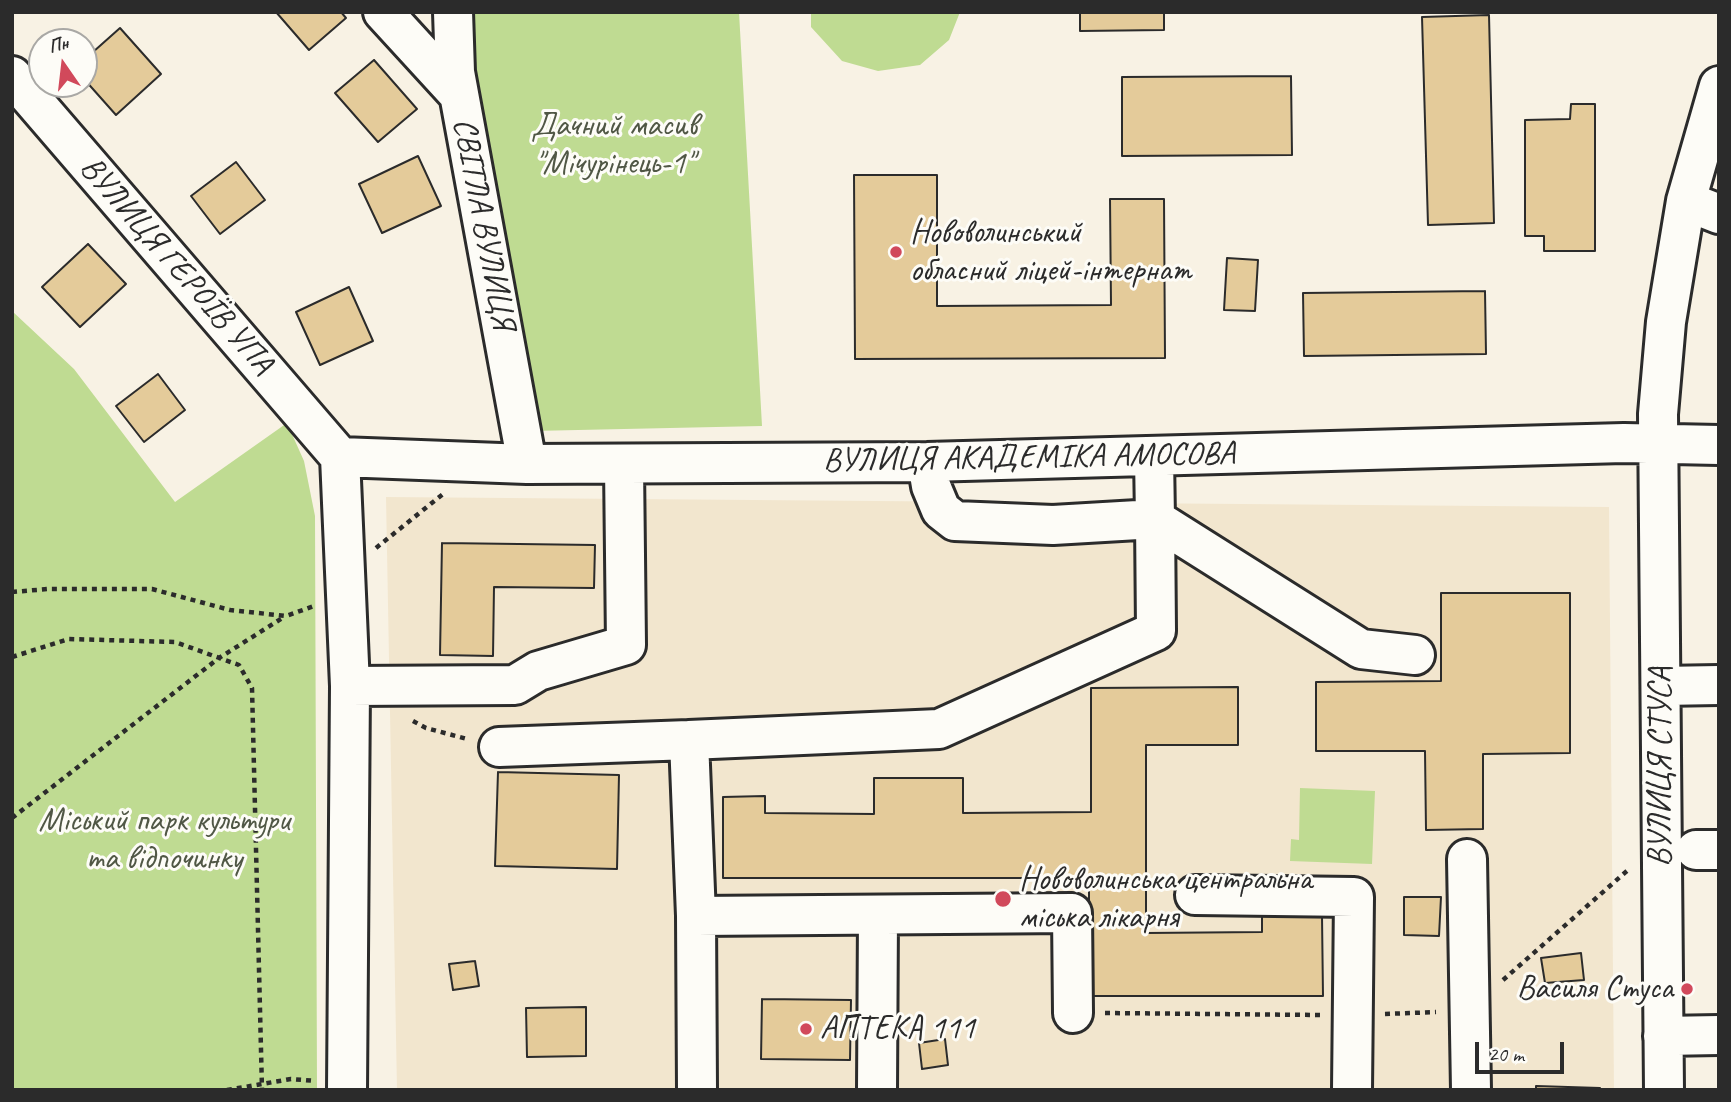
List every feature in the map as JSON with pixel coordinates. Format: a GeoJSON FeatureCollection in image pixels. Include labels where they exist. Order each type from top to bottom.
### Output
{"type":"FeatureCollection","features":[{"type":"Feature","properties":{"kind":"street","name":"СВІТЛА ВУЛИЦЯ"},"geometry":{"type":"LineString","coordinates":[[383,12],[459,95],[527,464]]}},
{"type":"Feature","properties":{"kind":"street"},"geometry":{"type":"LineString","coordinates":[[453,12],[454,72],[459,95]]}},
{"type":"Feature","properties":{"kind":"street","name":"ВУЛИЦЯ ГЕРОЇВ УПА"},"geometry":{"type":"LineString","coordinates":[[12,76],[340,457]]}},
{"type":"Feature","properties":{"kind":"street","name":"ВУЛИЦЯ СТУСА"},"geometry":{"type":"LineString","coordinates":[[1664,1090],[1657,443],[1666,322],[1702,208],[1719,86]]}},
{"type":"Feature","properties":{"kind":"street","name":"ВУЛИЦЯ АКАДЕМІКА АМОСОВА"},"geometry":{"type":"LineString","coordinates":[[340,457],[624,465],[927,462],[1657,443],[1719,445]]}},
{"type":"Feature","properties":{"kind":"street"},"geometry":{"type":"LineString","coordinates":[[499,747],[939,729],[1156,631],[1154,456]]}},
{"type":"Feature","properties":{"kind":"street"},"geometry":{"type":"LineString","coordinates":[[340,457],[350,686],[354,1089]]}},
{"type":"Feature","properties":{"kind":"street"},"geometry":{"type":"LineString","coordinates":[[927,462],[931,486],[941,510],[955,521],[1053,525],[1155,519],[1361,649],[1415,655]]}},
{"type":"Feature","properties":{"kind":"street"},"geometry":{"type":"LineString","coordinates":[[350,686],[515,685],[538,671],[626,645],[624,465]]}},
{"type":"Feature","properties":{"kind":"street"},"geometry":{"type":"LineString","coordinates":[[1661,686],[1719,685]]}},
{"type":"Feature","properties":{"kind":"street"},"geometry":{"type":"LineString","coordinates":[[689,740],[696,916],[697,1090]]}},
{"type":"Feature","properties":{"kind":"street"},"geometry":{"type":"LineString","coordinates":[[1467,859],[1471,1090]]}},
{"type":"Feature","properties":{"kind":"street"},"geometry":{"type":"LineString","coordinates":[[1195,895],[1354,897],[1352,1090]]}},
{"type":"Feature","properties":{"kind":"street"},"geometry":{"type":"LineString","coordinates":[[696,916],[1072,913],[1073,1013]]}},
{"type":"Feature","properties":{"kind":"street"},"geometry":{"type":"LineString","coordinates":[[877,1090],[878,915]]}},
{"type":"Feature","properties":{"kind":"street"},"geometry":{"type":"LineString","coordinates":[[1663,1036],[1719,1035]]}},
{"type":"Feature","properties":{"kind":"path"},"geometry":{"type":"LineString","coordinates":[[346,579],[375,549],[449,490],[437,489]]}},
{"type":"Feature","properties":{"kind":"path"},"geometry":{"type":"LineString","coordinates":[[375,537],[375,549]]}},
{"type":"Feature","properties":{"kind":"path"},"geometry":{"type":"LineString","coordinates":[[12,592],[48,589],[152,589],[230,610],[286,616]]}},
{"type":"Feature","properties":{"kind":"path"},"geometry":{"type":"LineString","coordinates":[[12,818],[219,658],[286,616],[301,612]]}},
{"type":"Feature","properties":{"kind":"path"},"geometry":{"type":"LineString","coordinates":[[12,657],[69,639],[175,642],[239,665],[252,688],[262,1087]]}},
{"type":"Feature","properties":{"kind":"path"},"geometry":{"type":"LineString","coordinates":[[426,728],[499,747]]}},
{"type":"Feature","properties":{"kind":"path"},"geometry":{"type":"LineString","coordinates":[[1073,1013],[1353,1015],[1469,1010],[1632,866]]}},
{"type":"Feature","properties":{"kind":"path"},"geometry":{"type":"LineString","coordinates":[[228,1090],[262,1087],[291,1079],[333,1083],[354,1089]]}},
{"type":"Feature","properties":{"kind":"shaded area","name":"Нововолинська центральна міська лікарня"},"geometry":{"type":"Polygon","coordinates":[[[386,497],[1609,507],[1614,1090],[397,1090],[386,497]]]}},
{"type":"Feature","properties":{"kind":"green space","name":"Дачний масив \"Мічурінець-1\""},"geometry":{"type":"Polygon","coordinates":[[[463,12],[739,12],[762,426],[532,431],[463,12]]]}},
{"type":"Feature","properties":{"kind":"green space"},"geometry":{"type":"Polygon","coordinates":[[[811,12],[960,12],[949,40],[920,65],[878,71],[842,61],[811,27],[811,12]]]}},
{"type":"Feature","properties":{"kind":"green space","name":"Міський парк культури та відпочинку"},"geometry":{"type":"Polygon","coordinates":[[[12,311],[74,369],[175,502],[287,423],[304,461],[315,516],[317,1090],[12,1090],[12,311]]]}},
{"type":"Feature","properties":{"kind":"green space"},"geometry":{"type":"Polygon","coordinates":[[[1300,788],[1375,791],[1372,864],[1290,861],[1291,839],[1299,840],[1300,788]]]}},
{"type":"Feature","properties":{"kind":"building"},"geometry":{"type":"Polygon","coordinates":[[[276,12],[341,12],[346,18],[309,50],[276,12]]]}},
{"type":"Feature","properties":{"kind":"building"},"geometry":{"type":"Polygon","coordinates":[[[1080,12],[1164,12],[1164,30],[1080,31],[1080,12]]]}},
{"type":"Feature","properties":{"kind":"building"},"geometry":{"type":"Polygon","coordinates":[[[1489,15],[1494,223],[1428,225],[1422,17],[1489,15]]]}},
{"type":"Feature","properties":{"kind":"building"},"geometry":{"type":"Polygon","coordinates":[[[120,28],[161,74],[116,115],[98,95],[98,48],[120,28]]]}},
{"type":"Feature","properties":{"kind":"building"},"geometry":{"type":"Polygon","coordinates":[[[374,60],[417,109],[378,142],[335,93],[374,60]]]}},
{"type":"Feature","properties":{"kind":"building"},"geometry":{"type":"Polygon","coordinates":[[[1291,76],[1292,155],[1122,156],[1122,77],[1291,76]]]}},
{"type":"Feature","properties":{"kind":"building"},"geometry":{"type":"Polygon","coordinates":[[[1571,104],[1595,104],[1595,251],[1544,251],[1544,236],[1525,236],[1525,120],[1570,119],[1571,104]]]}},
{"type":"Feature","properties":{"kind":"building"},"geometry":{"type":"Polygon","coordinates":[[[418,156],[441,206],[382,233],[359,184],[418,156]]]}},
{"type":"Feature","properties":{"kind":"building"},"geometry":{"type":"Polygon","coordinates":[[[236,162],[265,200],[220,234],[191,196],[236,162]]]}},
{"type":"Feature","properties":{"kind":"building","name":"Нововолинський обласний ліцей-інтернат"},"geometry":{"type":"Polygon","coordinates":[[[854,175],[937,175],[937,306],[1111,305],[1110,199],[1164,199],[1165,358],[855,359],[854,175]]]}},
{"type":"Feature","properties":{"kind":"building"},"geometry":{"type":"Polygon","coordinates":[[[88,244],[126,284],[80,327],[42,287],[88,244]]]}},
{"type":"Feature","properties":{"kind":"building"},"geometry":{"type":"Polygon","coordinates":[[[1227,258],[1258,260],[1255,311],[1224,310],[1227,258]]]}},
{"type":"Feature","properties":{"kind":"building"},"geometry":{"type":"Polygon","coordinates":[[[349,287],[373,341],[320,365],[296,312],[349,287]]]}},
{"type":"Feature","properties":{"kind":"building"},"geometry":{"type":"Polygon","coordinates":[[[1485,291],[1486,354],[1304,356],[1303,293],[1485,291]]]}},
{"type":"Feature","properties":{"kind":"building"},"geometry":{"type":"Polygon","coordinates":[[[158,374],[185,410],[144,442],[116,406],[158,374]]]}},
{"type":"Feature","properties":{"kind":"building"},"geometry":{"type":"Polygon","coordinates":[[[442,543],[595,545],[594,588],[494,587],[493,656],[440,655],[442,543]]]}},
{"type":"Feature","properties":{"kind":"building"},"geometry":{"type":"Polygon","coordinates":[[[1441,593],[1570,593],[1570,753],[1483,754],[1483,829],[1426,830],[1425,751],[1316,751],[1316,682],[1441,681],[1441,593]]]}},
{"type":"Feature","properties":{"kind":"building"},"geometry":{"type":"Polygon","coordinates":[[[1238,687],[1238,745],[1146,745],[1146,933],[1262,932],[1262,916],[1322,916],[1323,996],[1089,996],[1089,878],[723,878],[723,797],[765,796],[765,813],[874,814],[874,778],[963,778],[963,813],[1091,812],[1091,688],[1238,687]]]}},
{"type":"Feature","properties":{"kind":"building"},"geometry":{"type":"Polygon","coordinates":[[[498,772],[619,775],[617,869],[495,866],[498,772]]]}},
{"type":"Feature","properties":{"kind":"building"},"geometry":{"type":"Polygon","coordinates":[[[1404,897],[1441,897],[1439,936],[1404,935],[1404,897]]]}},
{"type":"Feature","properties":{"kind":"building"},"geometry":{"type":"Polygon","coordinates":[[[1581,953],[1584,980],[1545,983],[1541,958],[1581,953]]]}},
{"type":"Feature","properties":{"kind":"building"},"geometry":{"type":"Polygon","coordinates":[[[475,961],[479,986],[453,990],[449,964],[475,961]]]}},
{"type":"Feature","properties":{"kind":"building","name":"АПТЕКА 111"},"geometry":{"type":"Polygon","coordinates":[[[762,999],[851,1000],[850,1060],[761,1059],[762,999]]]}},
{"type":"Feature","properties":{"kind":"building"},"geometry":{"type":"Polygon","coordinates":[[[586,1007],[586,1056],[527,1057],[526,1008],[586,1007]]]}},
{"type":"Feature","properties":{"kind":"building"},"geometry":{"type":"Polygon","coordinates":[[[945,1039],[948,1065],[922,1069],[919,1043],[945,1039]]]}},
{"type":"Feature","properties":{"kind":"building"},"geometry":{"type":"Polygon","coordinates":[[[1536,1086],[1600,1088],[1600,1090],[1536,1090],[1536,1086]]]}},
{"type":"Feature","properties":{"kind":"place","name":"Нововолинський обласний ліцей-інтернат"},"geometry":{"type":"Point","coordinates":[896,252]}},
{"type":"Feature","properties":{"kind":"place","name":"Нововолинська центральна міська лікарня"},"geometry":{"type":"Point","coordinates":[1003,899]}},
{"type":"Feature","properties":{"kind":"place","name":"Василя Стуса"},"geometry":{"type":"Point","coordinates":[1687,989]}},
{"type":"Feature","properties":{"kind":"place","name":"АПТЕКА 111"},"geometry":{"type":"Point","coordinates":[806,1029]}}]}
